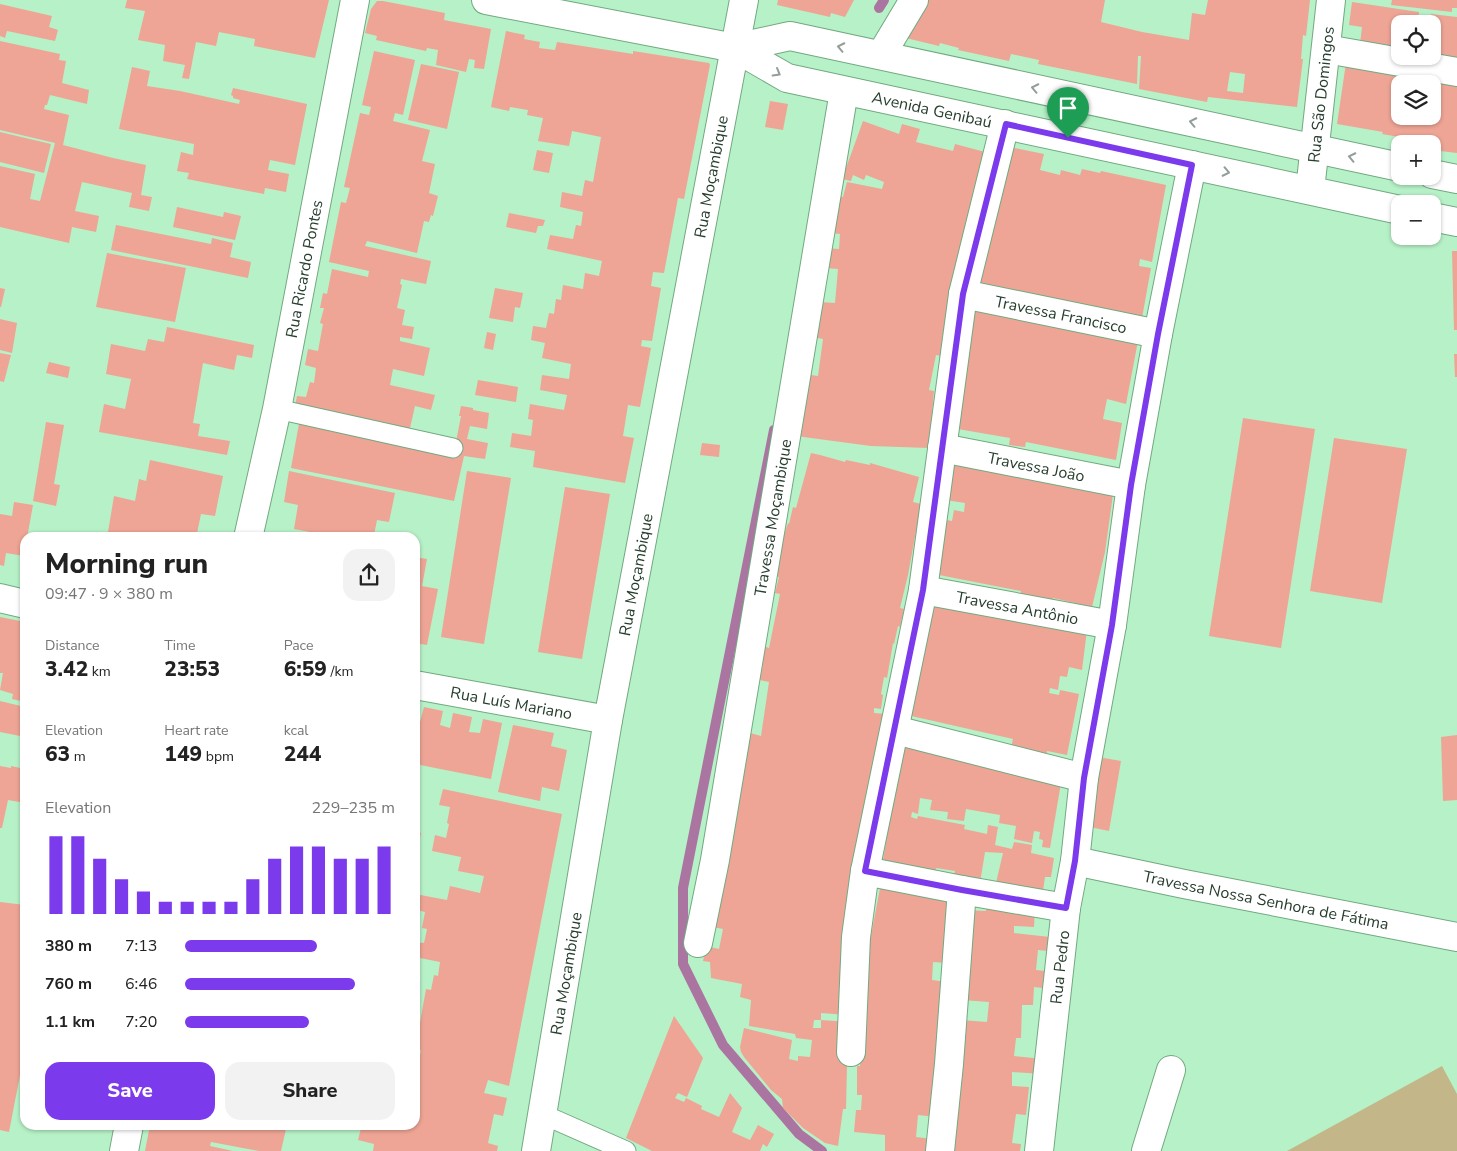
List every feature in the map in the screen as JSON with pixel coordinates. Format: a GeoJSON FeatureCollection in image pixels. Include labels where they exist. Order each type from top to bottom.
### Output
{"type":"FeatureCollection","features":[{"type":"Feature","properties":{"kind":"street","name":"Rua Ricardo Pontes"},"geometry":{"type":"LineString","coordinates":[[249,532],[277,409],[355,0]]}},
{"type":"Feature","properties":{"kind":"street","name":"Avenida Genibaú"},"geometry":{"type":"LineString","coordinates":[[486,0],[735,48],[787,78],[1391,208]]}},
{"type":"Feature","properties":{"kind":"street","name":"Rua Moçambique"},"geometry":{"type":"LineString","coordinates":[[536,1151],[608,720],[744,0]]}},
{"type":"Feature","properties":{"kind":"street"},"geometry":{"type":"LineString","coordinates":[[881,55],[914,0]]}},
{"type":"Feature","properties":{"kind":"street","name":"Rua São Domingos"},"geometry":{"type":"LineString","coordinates":[[1310,190],[1332,0]]}},
{"type":"Feature","properties":{"kind":"street","name":"Avenida Genibaú"},"geometry":{"type":"LineString","coordinates":[[735,48],[790,36],[1391,165]]}},
{"type":"Feature","properties":{"kind":"street"},"geometry":{"type":"LineString","coordinates":[[1326,49],[1457,72]]}},
{"type":"Feature","properties":{"kind":"street","name":"Travessa Moçambique"},"geometry":{"type":"LineString","coordinates":[[698,943],[715,860],[844,91]]}},
{"type":"Feature","properties":{"kind":"street"},"geometry":{"type":"LineString","coordinates":[[850,1052],[856,937],[865,871],[923,590],[963,294],[1006,124]]}},
{"type":"Feature","properties":{"kind":"street","name":"Rua Pedro"},"geometry":{"type":"LineString","coordinates":[[1039,1151],[1066,908],[1075,861],[1084,778],[1112,625],[1131,485],[1158,334],[1192,165]]}},
{"type":"Feature","properties":{"kind":"street"},"geometry":{"type":"LineString","coordinates":[[1441,176],[1457,179]]}},
{"type":"Feature","properties":{"kind":"street"},"geometry":{"type":"LineString","coordinates":[[1441,219],[1457,222]]}},
{"type":"Feature","properties":{"kind":"street","name":"Travessa Francisco"},"geometry":{"type":"LineString","coordinates":[[963,294],[1158,334]]}},
{"type":"Feature","properties":{"kind":"street","name":"Travessa João"},"geometry":{"type":"LineString","coordinates":[[942,448],[1131,485]]}},
{"type":"Feature","properties":{"kind":"street","name":"Travessa Antônio"},"geometry":{"type":"LineString","coordinates":[[923,590],[1112,625]]}},
{"type":"Feature","properties":{"kind":"street"},"geometry":{"type":"LineString","coordinates":[[0,598],[20,603]]}},
{"type":"Feature","properties":{"kind":"street","name":"Rua Luís Mariano"},"geometry":{"type":"LineString","coordinates":[[420,686],[608,720]]}},
{"type":"Feature","properties":{"kind":"street"},"geometry":{"type":"LineString","coordinates":[[895,730],[1084,778]]}},
{"type":"Feature","properties":{"kind":"street","name":"Travessa Nossa Senhora de Fátima"},"geometry":{"type":"LineString","coordinates":[[1075,861],[1457,937]]}},
{"type":"Feature","properties":{"kind":"street"},"geometry":{"type":"LineString","coordinates":[[865,871],[1066,908]]}},
{"type":"Feature","properties":{"kind":"street"},"geometry":{"type":"LineString","coordinates":[[940,1151],[949,1064],[962,890]]}},
{"type":"Feature","properties":{"kind":"street"},"geometry":{"type":"LineString","coordinates":[[1146,1151],[1171,1070]]}},
{"type":"Feature","properties":{"kind":"street"},"geometry":{"type":"LineString","coordinates":[[124,1151],[128,1130]]}},
{"type":"Feature","properties":{"kind":"lane"},"geometry":{"type":"LineString","coordinates":[[277,409],[453,448]]}},
{"type":"Feature","properties":{"kind":"lane"},"geometry":{"type":"LineString","coordinates":[[542,1114],[626,1151]]}},
{"type":"Feature","properties":{"kind":"shaded area"},"geometry":{"type":"Polygon","coordinates":[[[1442,1066],[1457,1094],[1457,1151],[1287,1151],[1442,1066]]]}},
{"type":"Feature","properties":{"kind":"building"},"geometry":{"type":"Polygon","coordinates":[[[127,0],[329,0],[315,58],[254,46],[255,39],[219,32],[216,46],[196,42],[189,79],[182,78],[185,65],[163,61],[165,45],[138,40],[145,11],[125,8],[127,0]]]}},
{"type":"Feature","properties":{"kind":"building"},"geometry":{"type":"Polygon","coordinates":[[[778,0],[854,0],[845,17],[831,13],[830,17],[777,5],[778,0]]]}},
{"type":"Feature","properties":{"kind":"building"},"geometry":{"type":"Polygon","coordinates":[[[919,0],[1105,0],[1101,22],[1142,32],[1189,40],[1192,13],[1205,15],[1208,0],[1310,0],[1306,36],[1303,35],[1301,59],[1303,59],[1297,107],[1208,97],[1207,102],[1139,89],[1141,56],[1138,56],[1137,84],[1038,64],[1039,60],[1011,54],[1009,61],[958,50],[959,48],[940,43],[939,46],[906,38],[919,0]],[[1230,72],[1227,91],[1243,93],[1245,74],[1230,72]]]}},
{"type":"Feature","properties":{"kind":"building"},"geometry":{"type":"Polygon","coordinates":[[[1392,0],[1457,0],[1457,8],[1452,8],[1452,12],[1391,5],[1392,0]]]}},
{"type":"Feature","properties":{"kind":"building"},"geometry":{"type":"Polygon","coordinates":[[[377,1],[445,13],[444,20],[491,29],[484,69],[474,68],[475,60],[469,59],[466,72],[436,65],[438,50],[427,48],[426,51],[376,40],[377,36],[365,33],[371,9],[377,1]]]}},
{"type":"Feature","properties":{"kind":"building"},"geometry":{"type":"Polygon","coordinates":[[[1352,2],[1419,12],[1419,15],[1391,15],[1391,49],[1360,44],[1362,27],[1349,25],[1352,2]]]}},
{"type":"Feature","properties":{"kind":"building"},"geometry":{"type":"Polygon","coordinates":[[[0,4],[52,16],[49,27],[58,30],[55,41],[7,31],[5,38],[0,36],[0,4]]]}},
{"type":"Feature","properties":{"kind":"building"},"geometry":{"type":"Polygon","coordinates":[[[1441,15],[1457,17],[1457,62],[1441,58],[1441,15]]]}},
{"type":"Feature","properties":{"kind":"building"},"geometry":{"type":"Polygon","coordinates":[[[506,31],[525,35],[524,39],[540,42],[539,48],[555,50],[557,42],[633,54],[633,51],[709,63],[710,65],[684,199],[678,198],[664,273],[653,272],[651,286],[661,288],[652,341],[642,340],[641,346],[651,348],[640,407],[628,405],[623,436],[634,438],[625,483],[533,467],[535,451],[510,447],[512,433],[531,436],[533,420],[528,419],[530,404],[564,410],[567,395],[540,390],[542,375],[569,379],[571,364],[542,358],[545,343],[531,340],[533,326],[546,328],[549,313],[554,314],[556,299],[561,300],[563,285],[583,289],[585,273],[599,276],[602,261],[547,249],[550,235],[573,239],[576,225],[581,226],[583,212],[560,207],[562,192],[582,196],[585,180],[593,182],[601,137],[572,131],[569,146],[538,141],[543,118],[527,115],[528,110],[510,107],[509,111],[491,107],[506,31]]]}},
{"type":"Feature","properties":{"kind":"building"},"geometry":{"type":"Polygon","coordinates":[[[0,41],[60,54],[59,60],[66,61],[62,83],[89,90],[87,104],[50,95],[47,105],[45,105],[44,109],[69,115],[63,145],[146,165],[141,195],[152,197],[149,211],[129,207],[132,193],[82,182],[75,211],[99,216],[96,232],[72,227],[69,243],[0,227],[0,166],[35,174],[30,199],[40,201],[55,143],[0,130],[0,41]]]}},
{"type":"Feature","properties":{"kind":"building"},"geometry":{"type":"Polygon","coordinates":[[[374,51],[415,60],[403,115],[395,113],[393,121],[430,130],[422,161],[435,164],[429,193],[438,196],[433,216],[431,215],[429,222],[424,221],[417,253],[367,241],[365,246],[431,261],[426,284],[401,279],[400,284],[402,285],[397,308],[405,310],[402,325],[414,327],[412,339],[400,337],[400,341],[430,348],[424,376],[393,369],[390,385],[435,395],[431,410],[415,406],[408,437],[294,411],[297,396],[306,397],[310,382],[314,383],[316,368],[305,365],[308,349],[318,351],[323,324],[320,323],[324,308],[320,308],[323,293],[327,294],[332,269],[368,277],[369,271],[329,262],[341,202],[346,203],[350,188],[344,187],[360,113],[369,115],[371,107],[362,105],[374,51]]]}},
{"type":"Feature","properties":{"kind":"building"},"geometry":{"type":"Polygon","coordinates":[[[1346,63],[1400,73],[1400,75],[1391,75],[1391,125],[1441,125],[1441,79],[1457,80],[1457,153],[1441,151],[1441,135],[1391,136],[1382,134],[1383,132],[1337,124],[1346,63]]]}},
{"type":"Feature","properties":{"kind":"building"},"geometry":{"type":"Polygon","coordinates":[[[421,64],[459,72],[447,129],[408,120],[421,64]]]}},
{"type":"Feature","properties":{"kind":"building"},"geometry":{"type":"Polygon","coordinates":[[[132,67],[150,71],[147,86],[239,104],[240,100],[233,98],[231,95],[233,88],[307,104],[295,165],[270,160],[268,170],[289,174],[286,192],[265,188],[264,194],[187,179],[189,173],[177,171],[181,152],[193,155],[194,144],[119,129],[132,67]]]}},
{"type":"Feature","properties":{"kind":"building"},"geometry":{"type":"Polygon","coordinates":[[[770,101],[788,104],[783,130],[765,127],[770,101]]]}},
{"type":"Feature","properties":{"kind":"building"},"geometry":{"type":"Polygon","coordinates":[[[863,121],[899,134],[902,124],[920,129],[916,142],[953,151],[955,144],[985,152],[942,338],[945,339],[942,356],[936,355],[929,390],[934,391],[929,448],[871,446],[796,436],[804,374],[818,376],[823,339],[812,337],[820,302],[835,303],[838,269],[825,268],[826,248],[839,249],[840,234],[832,233],[838,196],[843,197],[847,182],[882,189],[884,182],[866,175],[864,180],[853,175],[851,181],[842,179],[863,121]]]}},
{"type":"Feature","properties":{"kind":"building"},"geometry":{"type":"Polygon","coordinates":[[[0,132],[51,144],[44,173],[0,162],[0,132]]]}},
{"type":"Feature","properties":{"kind":"building"},"geometry":{"type":"Polygon","coordinates":[[[1010,147],[1044,154],[1040,170],[1060,175],[1061,170],[1080,175],[1082,169],[1100,173],[1101,171],[1166,185],[1152,262],[1140,259],[1139,266],[1151,268],[1142,318],[977,283],[1010,147]]]}},
{"type":"Feature","properties":{"kind":"building"},"geometry":{"type":"Polygon","coordinates":[[[537,150],[553,153],[549,173],[533,170],[537,150]]]}},
{"type":"Feature","properties":{"kind":"building"},"geometry":{"type":"Polygon","coordinates":[[[177,207],[223,217],[224,212],[241,216],[235,240],[173,227],[177,207]]]}},
{"type":"Feature","properties":{"kind":"building"},"geometry":{"type":"Polygon","coordinates":[[[509,213],[545,220],[543,226],[538,226],[536,233],[506,227],[509,213]]]}},
{"type":"Feature","properties":{"kind":"building"},"geometry":{"type":"Polygon","coordinates":[[[116,225],[211,244],[212,238],[233,243],[230,257],[251,262],[248,278],[111,250],[116,225]]]}},
{"type":"Feature","properties":{"kind":"building"},"geometry":{"type":"Polygon","coordinates":[[[1452,251],[1457,251],[1457,330],[1454,330],[1452,251]]]}},
{"type":"Feature","properties":{"kind":"building"},"geometry":{"type":"Polygon","coordinates":[[[107,253],[186,268],[175,322],[96,307],[107,253]]]}},
{"type":"Feature","properties":{"kind":"building"},"geometry":{"type":"Polygon","coordinates":[[[0,288],[5,289],[1,307],[0,307],[0,288]]]}},
{"type":"Feature","properties":{"kind":"building"},"geometry":{"type":"Polygon","coordinates":[[[495,288],[523,293],[520,308],[515,307],[513,322],[489,318],[495,288]]]}},
{"type":"Feature","properties":{"kind":"building"},"geometry":{"type":"Polygon","coordinates":[[[973,306],[1138,341],[1126,404],[1107,399],[1103,419],[1122,423],[1116,460],[1026,442],[1025,447],[1009,445],[1010,438],[952,428],[973,306]]]}},
{"type":"Feature","properties":{"kind":"building"},"geometry":{"type":"Polygon","coordinates":[[[0,319],[17,323],[12,353],[0,350],[0,319]]]}},
{"type":"Feature","properties":{"kind":"building"},"geometry":{"type":"Polygon","coordinates":[[[167,327],[254,345],[252,358],[237,355],[234,370],[203,363],[193,423],[200,424],[198,436],[230,441],[227,455],[99,432],[104,404],[125,409],[131,379],[106,374],[111,344],[145,351],[148,339],[164,342],[167,327]]]}},
{"type":"Feature","properties":{"kind":"building"},"geometry":{"type":"Polygon","coordinates":[[[487,332],[496,334],[493,350],[484,348],[487,332]]]}},
{"type":"Feature","properties":{"kind":"building"},"geometry":{"type":"Polygon","coordinates":[[[0,353],[11,355],[4,382],[0,381],[0,353]]]}},
{"type":"Feature","properties":{"kind":"building"},"geometry":{"type":"Polygon","coordinates":[[[1454,354],[1457,354],[1457,377],[1455,377],[1454,354]]]}},
{"type":"Feature","properties":{"kind":"building"},"geometry":{"type":"Polygon","coordinates":[[[49,362],[70,367],[68,378],[46,373],[49,362]]]}},
{"type":"Feature","properties":{"kind":"building"},"geometry":{"type":"Polygon","coordinates":[[[478,380],[518,387],[516,402],[475,395],[478,380]]]}},
{"type":"Feature","properties":{"kind":"building"},"geometry":{"type":"Polygon","coordinates":[[[461,406],[489,413],[487,429],[470,426],[467,439],[488,443],[485,459],[464,456],[454,501],[291,468],[300,418],[454,452],[461,416],[459,416],[461,406]]]}},
{"type":"Feature","properties":{"kind":"building"},"geometry":{"type":"Polygon","coordinates":[[[1243,418],[1315,429],[1281,648],[1209,636],[1243,418]]]}},
{"type":"Feature","properties":{"kind":"building"},"geometry":{"type":"Polygon","coordinates":[[[46,422],[64,425],[54,484],[60,485],[56,506],[33,501],[46,422]]]}},
{"type":"Feature","properties":{"kind":"building"},"geometry":{"type":"Polygon","coordinates":[[[1334,438],[1407,449],[1382,603],[1310,591],[1334,438]]]}},
{"type":"Feature","properties":{"kind":"building"},"geometry":{"type":"Polygon","coordinates":[[[702,443],[720,445],[719,457],[700,455],[702,443]]]}},
{"type":"Feature","properties":{"kind":"building"},"geometry":{"type":"Polygon","coordinates":[[[811,453],[845,462],[846,460],[870,465],[870,463],[919,477],[913,502],[921,504],[900,608],[904,609],[900,627],[898,626],[893,643],[887,678],[884,677],[881,709],[874,708],[874,713],[886,714],[847,1015],[821,1013],[821,1020],[848,1022],[846,1109],[843,1109],[838,1146],[825,1143],[803,1128],[783,1108],[782,1099],[771,1090],[744,1057],[740,1047],[744,1028],[792,1040],[789,1059],[798,1061],[798,1056],[810,1057],[812,1040],[796,1038],[795,1034],[749,1026],[751,1000],[740,997],[742,984],[711,978],[710,962],[703,961],[706,946],[719,949],[723,929],[707,926],[743,731],[761,736],[769,682],[760,680],[763,664],[757,663],[760,645],[769,648],[780,594],[775,593],[779,577],[769,574],[779,534],[784,535],[793,507],[796,508],[811,453]],[[814,1020],[813,1028],[821,1028],[821,1020],[814,1020]]]}},
{"type":"Feature","properties":{"kind":"building"},"geometry":{"type":"Polygon","coordinates":[[[949,459],[1114,487],[1105,552],[1092,607],[1053,598],[1053,603],[1020,596],[1021,591],[934,574],[942,519],[952,521],[954,510],[964,512],[965,503],[945,500],[949,459]]]}},
{"type":"Feature","properties":{"kind":"building"},"geometry":{"type":"Polygon","coordinates":[[[150,460],[223,476],[215,516],[201,514],[197,532],[108,532],[114,496],[135,501],[139,479],[146,481],[150,460]]]}},
{"type":"Feature","properties":{"kind":"building"},"geometry":{"type":"Polygon","coordinates":[[[289,471],[395,493],[389,522],[377,520],[375,532],[310,532],[294,529],[298,505],[284,502],[289,471]]]}},
{"type":"Feature","properties":{"kind":"building"},"geometry":{"type":"Polygon","coordinates":[[[467,471],[511,478],[484,644],[441,637],[467,471]]]}},
{"type":"Feature","properties":{"kind":"building"},"geometry":{"type":"Polygon","coordinates":[[[565,487],[610,494],[582,659],[538,652],[565,487]]]}},
{"type":"Feature","properties":{"kind":"building"},"geometry":{"type":"Polygon","coordinates":[[[14,502],[33,505],[28,532],[20,532],[20,555],[6,553],[4,566],[0,565],[0,514],[12,516],[14,502]]]}},
{"type":"Feature","properties":{"kind":"building"},"geometry":{"type":"Polygon","coordinates":[[[420,558],[427,559],[422,586],[438,589],[427,645],[420,644],[420,558]]]}},
{"type":"Feature","properties":{"kind":"building"},"geometry":{"type":"Polygon","coordinates":[[[928,599],[1087,630],[1082,670],[1069,667],[1067,677],[1060,676],[1058,690],[1050,688],[1049,693],[1059,695],[1060,690],[1079,694],[1067,755],[1047,751],[1047,756],[1011,748],[1013,739],[907,715],[928,599]]]}},
{"type":"Feature","properties":{"kind":"building"},"geometry":{"type":"Polygon","coordinates":[[[0,617],[20,621],[20,701],[12,699],[13,694],[0,690],[3,673],[0,673],[0,617]]]}},
{"type":"Feature","properties":{"kind":"building"},"geometry":{"type":"Polygon","coordinates":[[[0,701],[20,706],[20,736],[0,732],[0,701]]]}},
{"type":"Feature","properties":{"kind":"building"},"geometry":{"type":"Polygon","coordinates":[[[424,707],[443,711],[440,725],[450,728],[453,713],[472,717],[469,732],[480,733],[483,719],[502,723],[491,779],[420,765],[420,722],[424,707]]]}},
{"type":"Feature","properties":{"kind":"building"},"geometry":{"type":"Polygon","coordinates":[[[513,725],[554,733],[551,746],[567,750],[559,791],[542,787],[540,801],[498,792],[513,725]]]}},
{"type":"Feature","properties":{"kind":"building"},"geometry":{"type":"Polygon","coordinates":[[[1457,735],[1457,800],[1443,801],[1441,737],[1457,735]]]}},
{"type":"Feature","properties":{"kind":"building"},"geometry":{"type":"Polygon","coordinates":[[[903,741],[1062,777],[1050,848],[1042,847],[1043,840],[1039,839],[1040,832],[1034,831],[1032,843],[1014,839],[1016,826],[999,823],[1000,815],[966,809],[964,821],[947,819],[948,812],[930,810],[932,800],[920,798],[918,814],[912,812],[911,817],[917,819],[918,816],[965,825],[964,829],[987,834],[988,825],[998,827],[995,845],[1012,849],[1014,842],[1032,845],[1031,853],[1054,858],[1051,877],[1045,877],[1043,891],[996,883],[1003,853],[985,852],[980,883],[953,879],[955,871],[936,868],[935,872],[883,860],[903,741]]]}},
{"type":"Feature","properties":{"kind":"building"},"geometry":{"type":"Polygon","coordinates":[[[1098,757],[1121,761],[1109,831],[1085,826],[1098,757]]]}},
{"type":"Feature","properties":{"kind":"building"},"geometry":{"type":"Polygon","coordinates":[[[0,766],[20,768],[20,802],[8,800],[2,828],[0,828],[0,766]]]}},
{"type":"Feature","properties":{"kind":"building"},"geometry":{"type":"Polygon","coordinates":[[[443,789],[562,814],[509,1086],[488,1080],[484,1093],[507,1098],[503,1116],[494,1114],[488,1143],[498,1146],[497,1151],[373,1151],[374,1144],[358,1140],[360,1130],[420,1130],[420,1023],[426,989],[431,990],[434,975],[438,976],[440,962],[420,958],[420,943],[424,943],[427,929],[422,928],[425,912],[420,911],[420,895],[447,900],[450,886],[480,893],[484,876],[458,871],[461,857],[432,851],[435,835],[446,838],[449,824],[447,823],[450,807],[439,805],[443,789]]]}},
{"type":"Feature","properties":{"kind":"building"},"geometry":{"type":"Polygon","coordinates":[[[881,883],[950,897],[947,963],[933,962],[932,980],[947,982],[937,1117],[918,1115],[916,1137],[932,1139],[931,1151],[885,1151],[885,1135],[854,1132],[856,1110],[861,1110],[862,1095],[857,1095],[857,1066],[860,1066],[861,941],[870,941],[881,883]]]}},
{"type":"Feature","properties":{"kind":"building"},"geometry":{"type":"Polygon","coordinates":[[[986,900],[1035,908],[1034,927],[1014,926],[1014,933],[1050,937],[1048,951],[1038,950],[1036,970],[1045,971],[1043,988],[1034,987],[1033,1005],[1022,1005],[1021,1038],[1016,1038],[1014,1056],[1043,1059],[1043,1074],[1012,1072],[1012,1086],[1029,1087],[1026,1115],[1016,1114],[1012,1143],[1021,1144],[1020,1151],[944,1151],[961,1020],[987,1022],[989,1002],[962,1000],[966,910],[986,911],[986,900]]]}},
{"type":"Feature","properties":{"kind":"building"},"geometry":{"type":"Polygon","coordinates":[[[0,902],[20,904],[20,1075],[9,1132],[0,1130],[0,902]]]}},
{"type":"Feature","properties":{"kind":"building"},"geometry":{"type":"Polygon","coordinates":[[[674,1016],[703,1058],[687,1097],[678,1093],[675,1098],[684,1102],[686,1098],[702,1106],[701,1109],[719,1117],[730,1093],[742,1108],[732,1132],[750,1140],[758,1125],[774,1134],[767,1147],[763,1144],[760,1151],[652,1151],[626,1138],[674,1016]]]}},
{"type":"Feature","properties":{"kind":"building"},"geometry":{"type":"Polygon","coordinates":[[[149,1130],[286,1130],[281,1151],[259,1151],[211,1142],[210,1146],[233,1151],[145,1151],[149,1130]]]}},
{"type":"Feature","properties":{"kind":"waterway"},"geometry":{"type":"LineString","coordinates":[[879,8],[884,0]]}},
{"type":"Feature","properties":{"kind":"waterway"},"geometry":{"type":"LineString","coordinates":[[774,430],[683,888],[683,964],[723,1045],[799,1134],[822,1151]]}},
{"type":"Feature","properties":{"kind":"route"},"geometry":{"type":"LineString","coordinates":[[1006,124],[1068,138],[1192,165],[1158,334],[1131,485],[1112,625],[1084,778],[1075,861],[1066,908],[865,871],[923,590],[963,294],[1006,124]]}}]}
